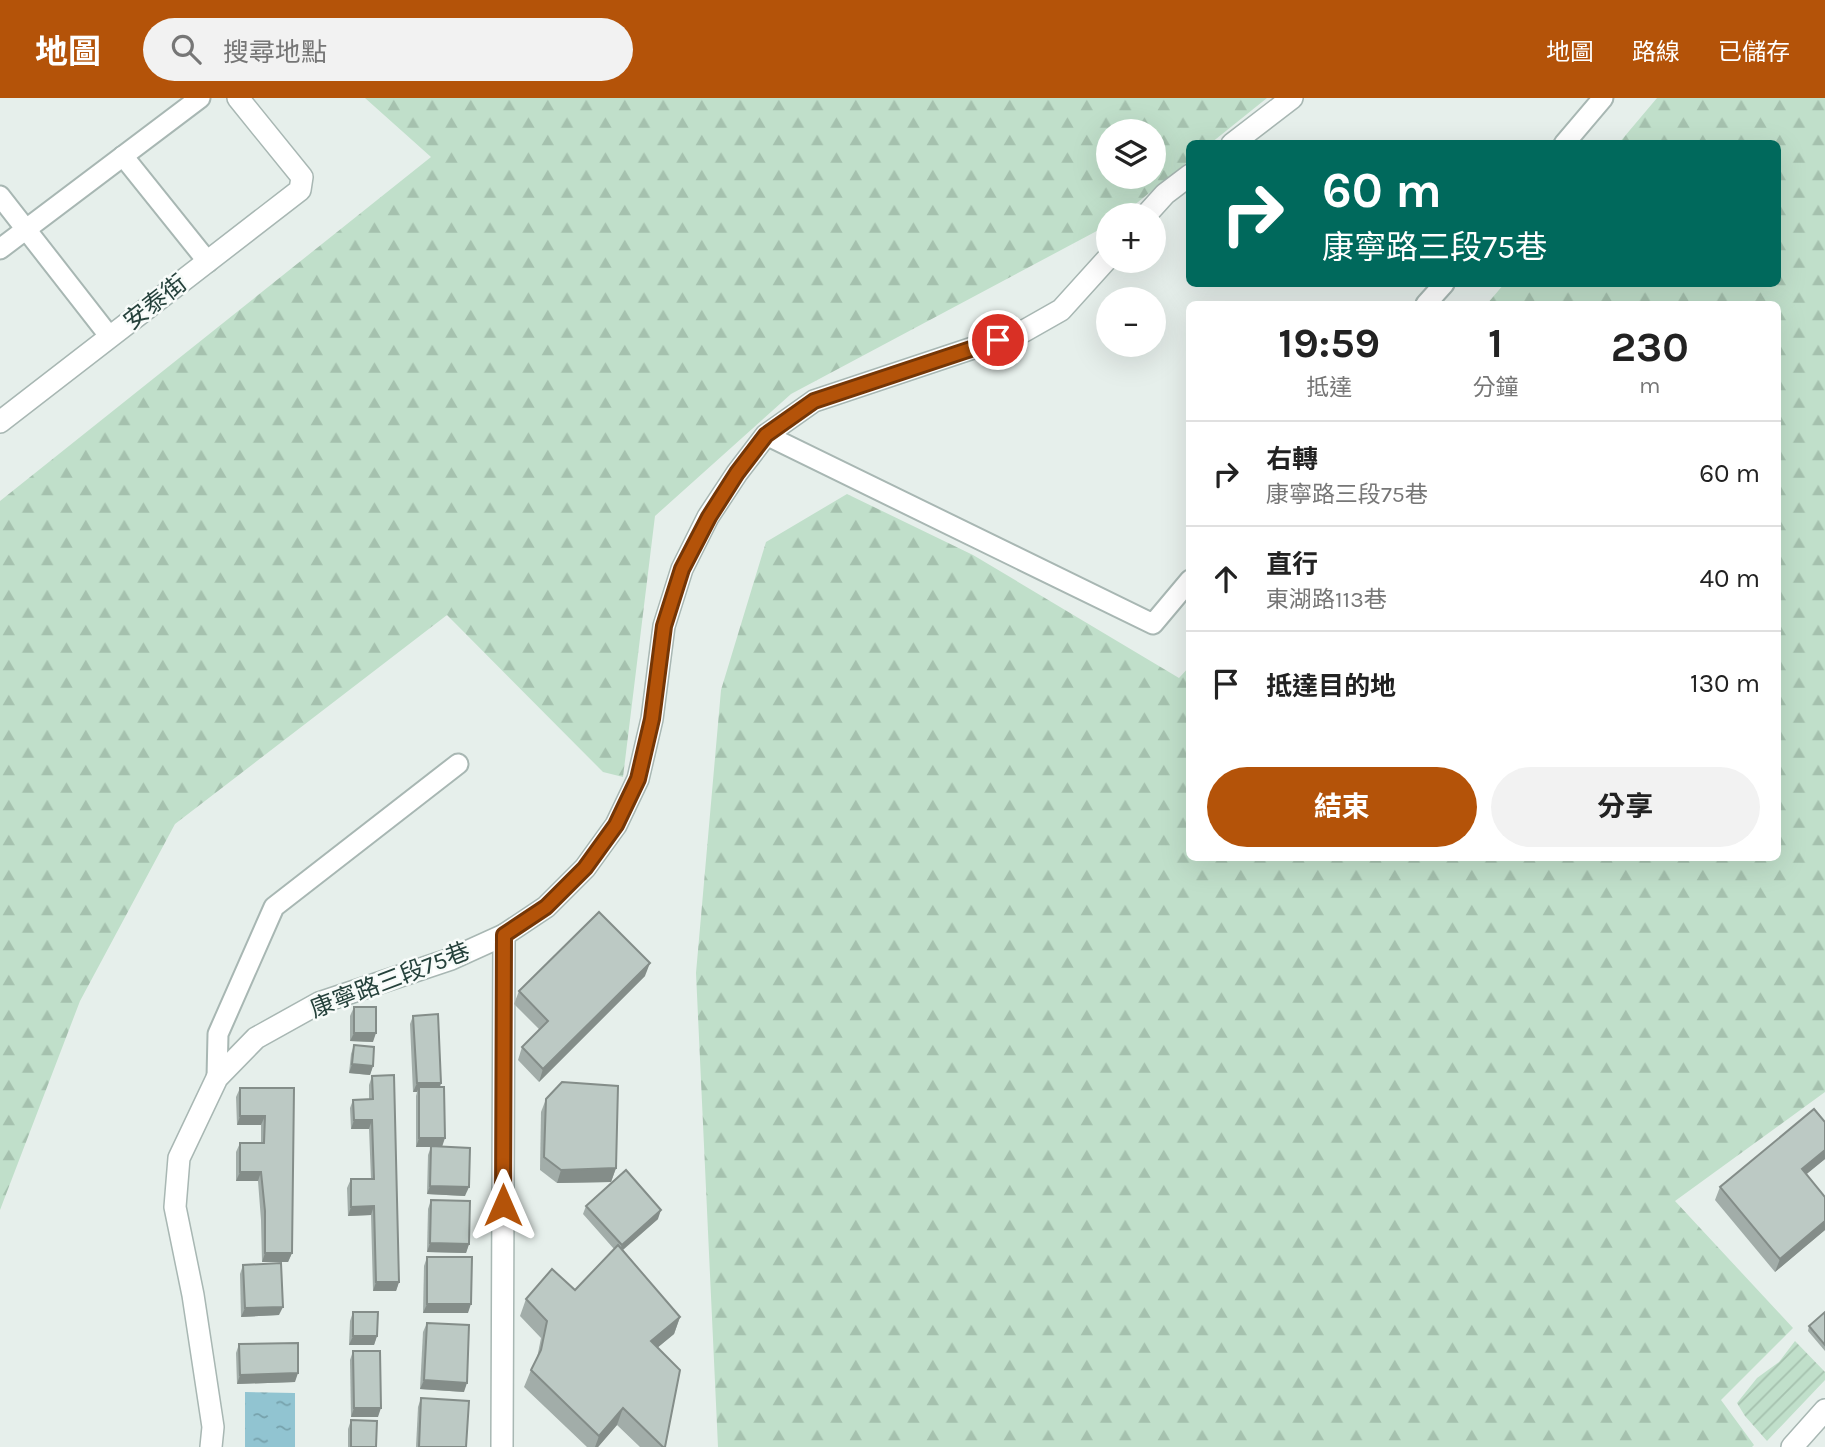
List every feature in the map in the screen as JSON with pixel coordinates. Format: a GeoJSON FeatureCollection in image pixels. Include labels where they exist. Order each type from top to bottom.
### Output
{"type":"FeatureCollection","features":[{"type":"Feature","properties":{"kind":"street","name":"安泰街"},"geometry":{"type":"LineString","coordinates":[[0,422],[300,190],[302,177],[238,98]]}},
{"type":"Feature","properties":{"kind":"street"},"geometry":{"type":"LineString","coordinates":[[1236,140],[1292,98]]}},
{"type":"Feature","properties":{"kind":"street"},"geometry":{"type":"LineString","coordinates":[[1157,203],[1186,178]]}},
{"type":"Feature","properties":{"kind":"street","name":"康寧路三段75巷"},"geometry":{"type":"LineString","coordinates":[[211,1447],[212,1427],[193,1295],[175,1207],[179,1158],[216,1078],[256,1038],[318,1003],[451,959],[504,935],[546,907],[585,868],[616,825],[638,779],[652,719],[664,626],[682,569],[709,517],[737,473],[766,435],[814,401],[1024,331],[1061,310],[1096,271]]}},
{"type":"Feature","properties":{"kind":"street"},"geometry":{"type":"LineString","coordinates":[[502,1447],[504,935]]}},
{"type":"Feature","properties":{"kind":"street"},"geometry":{"type":"LineString","coordinates":[[1792,1447],[1825,1410]]}},
{"type":"Feature","properties":{"kind":"lane"},"geometry":{"type":"LineString","coordinates":[[0,250],[200,98]]}},
{"type":"Feature","properties":{"kind":"lane"},"geometry":{"type":"LineString","coordinates":[[1567,140],[1603,98]]}},
{"type":"Feature","properties":{"kind":"lane"},"geometry":{"type":"LineString","coordinates":[[123,156],[208,262]]}},
{"type":"Feature","properties":{"kind":"lane"},"geometry":{"type":"LineString","coordinates":[[0,196],[110,337]]}},
{"type":"Feature","properties":{"kind":"lane"},"geometry":{"type":"LineString","coordinates":[[1429,301],[1441,287]]}},
{"type":"Feature","properties":{"kind":"lane"},"geometry":{"type":"LineString","coordinates":[[766,435],[1153,624],[1186,585]]}},
{"type":"Feature","properties":{"kind":"lane"},"geometry":{"type":"LineString","coordinates":[[216,1078],[218,1034],[274,907],[458,764]]}},
{"type":"Feature","properties":{"kind":"green space"},"geometry":{"type":"Polygon","coordinates":[[[365,98],[1267,98],[1215,140],[1186,140],[1186,163],[1166,179],[1166,119],[1096,119],[1096,189],[1154,189],[1137,203],[1096,203],[1096,231],[791,394],[655,516],[623,777],[603,772],[447,615],[175,824],[80,1001],[0,1210],[0,501],[431,157],[365,98]]]}},
{"type":"Feature","properties":{"kind":"green space"},"geometry":{"type":"Polygon","coordinates":[[[1657,98],[1825,98],[1825,1092],[1675,1201],[1793,1328],[1721,1400],[1754,1445],[718,1447],[696,973],[721,690],[766,542],[847,494],[973,555],[1179,678],[1186,670],[1186,861],[1781,861],[1781,301],[1490,301],[1501,287],[1781,287],[1781,140],[1622,140],[1657,98]]]}},
{"type":"Feature","properties":{"kind":"green space"},"geometry":{"type":"Polygon","coordinates":[[[1795,1341],[1825,1372],[1825,1380],[1767,1441],[1737,1403],[1757,1378],[1779,1362],[1795,1341]]]}},
{"type":"Feature","properties":{"kind":"water"},"geometry":{"type":"Polygon","coordinates":[[[245,1392],[295,1393],[295,1447],[245,1447],[245,1392]]]}},
{"type":"Feature","properties":{"kind":"building"},"geometry":{"type":"Polygon","coordinates":[[[599,912],[650,963],[543,1069],[522,1047],[548,1021],[519,991],[599,912]]]}},
{"type":"Feature","properties":{"kind":"building"},"geometry":{"type":"Polygon","coordinates":[[[354,1007],[376,1007],[376,1033],[354,1033],[354,1007]]]}},
{"type":"Feature","properties":{"kind":"building"},"geometry":{"type":"Polygon","coordinates":[[[438,1014],[441,1083],[417,1083],[413,1016],[438,1014]]]}},
{"type":"Feature","properties":{"kind":"building"},"geometry":{"type":"Polygon","coordinates":[[[354,1045],[374,1047],[373,1066],[352,1064],[354,1045]]]}},
{"type":"Feature","properties":{"kind":"building"},"geometry":{"type":"Polygon","coordinates":[[[394,1075],[399,1282],[376,1282],[374,1206],[351,1207],[351,1179],[374,1179],[372,1120],[354,1120],[353,1100],[373,1099],[372,1076],[394,1075]]]}},
{"type":"Feature","properties":{"kind":"building"},"geometry":{"type":"Polygon","coordinates":[[[562,1082],[618,1086],[616,1168],[561,1170],[544,1157],[546,1099],[562,1082]]]}},
{"type":"Feature","properties":{"kind":"building"},"geometry":{"type":"Polygon","coordinates":[[[419,1087],[444,1087],[445,1138],[419,1138],[419,1087]]]}},
{"type":"Feature","properties":{"kind":"building"},"geometry":{"type":"Polygon","coordinates":[[[240,1088],[294,1088],[292,1253],[265,1253],[261,1172],[240,1172],[240,1143],[264,1143],[265,1116],[240,1116],[240,1088]]]}},
{"type":"Feature","properties":{"kind":"building"},"geometry":{"type":"Polygon","coordinates":[[[1814,1109],[1825,1122],[1825,1150],[1802,1169],[1825,1197],[1825,1221],[1780,1259],[1720,1187],[1814,1109]]]}},
{"type":"Feature","properties":{"kind":"building"},"geometry":{"type":"Polygon","coordinates":[[[431,1146],[470,1148],[469,1187],[430,1186],[431,1146]]]}},
{"type":"Feature","properties":{"kind":"building"},"geometry":{"type":"Polygon","coordinates":[[[626,1170],[661,1210],[622,1245],[586,1206],[626,1170]]]}},
{"type":"Feature","properties":{"kind":"building"},"geometry":{"type":"Polygon","coordinates":[[[431,1200],[470,1201],[469,1244],[430,1243],[431,1200]]]}},
{"type":"Feature","properties":{"kind":"building"},"geometry":{"type":"Polygon","coordinates":[[[618,1245],[680,1317],[651,1341],[680,1370],[665,1447],[623,1408],[599,1436],[531,1370],[541,1350],[547,1321],[526,1299],[552,1269],[575,1290],[618,1245]]]}},
{"type":"Feature","properties":{"kind":"building"},"geometry":{"type":"Polygon","coordinates":[[[427,1257],[472,1257],[471,1304],[427,1304],[427,1257]]]}},
{"type":"Feature","properties":{"kind":"building"},"geometry":{"type":"Polygon","coordinates":[[[281,1263],[283,1307],[245,1308],[243,1265],[281,1263]]]}},
{"type":"Feature","properties":{"kind":"building"},"geometry":{"type":"Polygon","coordinates":[[[353,1312],[378,1312],[377,1336],[353,1336],[353,1312]]]}},
{"type":"Feature","properties":{"kind":"building"},"geometry":{"type":"Polygon","coordinates":[[[1825,1312],[1825,1345],[1809,1326],[1825,1312]]]}},
{"type":"Feature","properties":{"kind":"building"},"geometry":{"type":"Polygon","coordinates":[[[427,1323],[469,1325],[467,1383],[424,1380],[427,1323]]]}},
{"type":"Feature","properties":{"kind":"building"},"geometry":{"type":"Polygon","coordinates":[[[298,1343],[298,1373],[240,1375],[239,1344],[298,1343]]]}},
{"type":"Feature","properties":{"kind":"building"},"geometry":{"type":"Polygon","coordinates":[[[353,1351],[380,1351],[381,1408],[354,1408],[353,1351]]]}},
{"type":"Feature","properties":{"kind":"building"},"geometry":{"type":"Polygon","coordinates":[[[421,1398],[469,1401],[466,1447],[419,1447],[421,1398]]]}},
{"type":"Feature","properties":{"kind":"building"},"geometry":{"type":"Polygon","coordinates":[[[351,1420],[377,1421],[376,1447],[351,1447],[351,1420]]]}},
{"type":"Feature","properties":{"kind":"route"},"geometry":{"type":"LineString","coordinates":[[503,1205],[504,935],[546,907],[585,868],[616,825],[638,779],[652,719],[664,626],[682,569],[709,517],[737,473],[766,435],[814,401],[998,340]]}}]}
